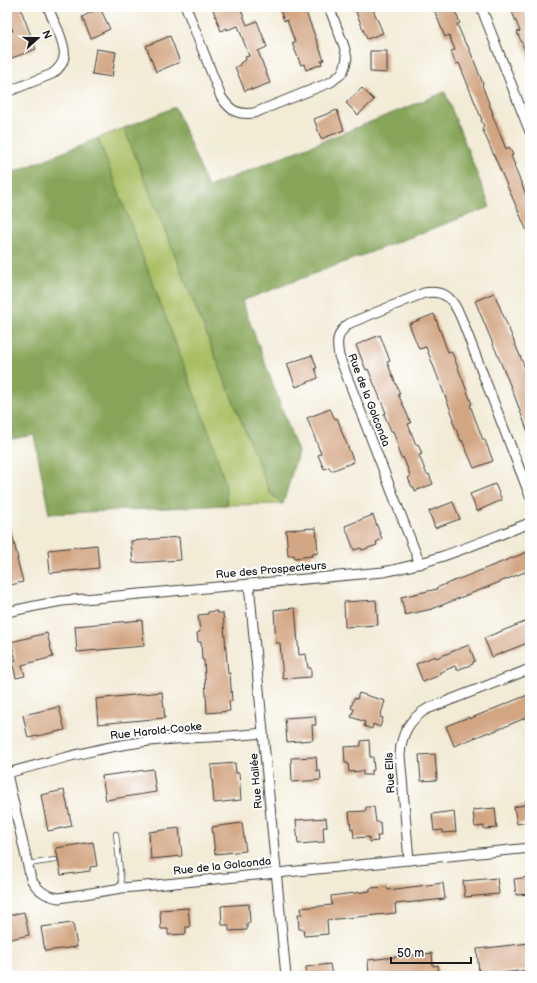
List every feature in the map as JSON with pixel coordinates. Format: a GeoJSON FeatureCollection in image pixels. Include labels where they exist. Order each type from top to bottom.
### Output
{"type":"FeatureCollection","features":[{"type":"Feature","properties":{"kind":"street"},"geometry":{"type":"LineString","coordinates":[[7,92],[52,74],[58,70],[62,64],[65,49],[48,7]]}},
{"type":"Feature","properties":{"kind":"street"},"geometry":{"type":"LineString","coordinates":[[186,7],[221,97],[228,106],[237,112],[245,114],[254,113],[331,82],[340,75],[347,58],[329,7]]}},
{"type":"Feature","properties":{"kind":"street"},"geometry":{"type":"LineString","coordinates":[[480,7],[530,132]]}},
{"type":"Feature","properties":{"kind":"street","name":"Rue de la Golconda"},"geometry":{"type":"LineString","coordinates":[[420,564],[339,356],[337,340],[344,327],[350,323],[424,293],[440,293],[447,296],[453,302],[462,320],[530,496]]}},
{"type":"Feature","properties":{"kind":"street","name":"Rue des Prospecteurs"},"geometry":{"type":"LineString","coordinates":[[7,612],[62,601],[383,572],[420,564],[530,523]]}},
{"type":"Feature","properties":{"kind":"street","name":"Rue Hallée"},"geometry":{"type":"LineString","coordinates":[[250,584],[286,976]]}},
{"type":"Feature","properties":{"kind":"street","name":"Rue Ells"},"geometry":{"type":"LineString","coordinates":[[409,860],[400,755],[403,736],[408,727],[420,713],[427,709],[530,669]]}},
{"type":"Feature","properties":{"kind":"street","name":"Rue Harold-Cooke"},"geometry":{"type":"LineString","coordinates":[[7,774],[120,745],[263,733]]}},
{"type":"Feature","properties":{"kind":"street","name":"Rue de la Golconda"},"geometry":{"type":"LineString","coordinates":[[7,774],[31,879],[45,894],[59,898],[122,888],[530,848]]}},
{"type":"Feature","properties":{"kind":"lane"},"geometry":{"type":"LineString","coordinates":[[116,834],[122,888]]}},
{"type":"Feature","properties":{"kind":"lane"},"geometry":{"type":"LineString","coordinates":[[28,864],[55,860]]}},
{"type":"Feature","properties":{"kind":"green space"},"geometry":{"type":"Polygon","coordinates":[[[445,92],[490,207],[242,301],[298,452],[283,504],[270,493],[124,128],[175,107],[208,187],[445,92]]]}},
{"type":"Feature","properties":{"kind":"green space"},"geometry":{"type":"Polygon","coordinates":[[[124,128],[270,493],[283,504],[227,505],[225,483],[210,435],[98,138],[124,128]]]}},
{"type":"Feature","properties":{"kind":"green space"},"geometry":{"type":"Polygon","coordinates":[[[98,138],[210,435],[225,483],[227,505],[49,514],[34,435],[7,440],[7,175],[98,138]]]}},
{"type":"Feature","properties":{"kind":"building"},"geometry":{"type":"Polygon","coordinates":[[[7,7],[20,7],[36,49],[12,58],[7,45],[7,33],[13,31],[7,16],[7,7]]]}},
{"type":"Feature","properties":{"kind":"building"},"geometry":{"type":"Polygon","coordinates":[[[212,7],[240,7],[247,25],[257,21],[267,47],[258,51],[270,83],[245,91],[235,67],[246,60],[245,57],[249,56],[238,26],[221,31],[212,7]]]}},
{"type":"Feature","properties":{"kind":"building"},"geometry":{"type":"Polygon","coordinates":[[[279,7],[304,7],[324,60],[321,61],[322,64],[306,70],[304,64],[301,65],[292,43],[295,42],[287,20],[284,21],[279,7]]]}},
{"type":"Feature","properties":{"kind":"building"},"geometry":{"type":"Polygon","coordinates":[[[354,7],[372,7],[383,33],[367,39],[354,7]]]}},
{"type":"Feature","properties":{"kind":"building"},"geometry":{"type":"Polygon","coordinates":[[[433,7],[453,7],[460,23],[457,24],[473,58],[492,114],[506,149],[509,147],[513,155],[511,156],[515,165],[514,166],[530,204],[530,238],[482,128],[484,127],[482,120],[459,63],[456,64],[451,51],[455,50],[449,35],[445,37],[433,7]]]}},
{"type":"Feature","properties":{"kind":"building"},"geometry":{"type":"Polygon","coordinates":[[[510,7],[523,7],[530,24],[530,62],[517,32],[520,31],[510,7]]]}},
{"type":"Feature","properties":{"kind":"building"},"geometry":{"type":"Polygon","coordinates":[[[100,8],[110,29],[91,38],[82,17],[100,8]]]}},
{"type":"Feature","properties":{"kind":"building"},"geometry":{"type":"Polygon","coordinates":[[[170,36],[180,62],[156,72],[146,46],[170,36]]]}},
{"type":"Feature","properties":{"kind":"building"},"geometry":{"type":"Polygon","coordinates":[[[96,49],[116,52],[112,77],[92,74],[96,49]]]}},
{"type":"Feature","properties":{"kind":"building"},"geometry":{"type":"Polygon","coordinates":[[[370,51],[387,51],[387,73],[370,72],[370,51]]]}},
{"type":"Feature","properties":{"kind":"building"},"geometry":{"type":"Polygon","coordinates":[[[362,88],[374,100],[358,115],[346,103],[362,88]]]}},
{"type":"Feature","properties":{"kind":"building"},"geometry":{"type":"Polygon","coordinates":[[[337,110],[344,130],[321,139],[314,119],[337,110]]]}},
{"type":"Feature","properties":{"kind":"building"},"geometry":{"type":"Polygon","coordinates":[[[494,293],[530,380],[530,435],[475,301],[494,293]]]}},
{"type":"Feature","properties":{"kind":"building"},"geometry":{"type":"Polygon","coordinates":[[[434,314],[448,352],[451,351],[453,355],[472,404],[470,405],[483,440],[485,440],[493,461],[474,468],[452,420],[454,419],[426,347],[419,349],[409,324],[434,314]]]}},
{"type":"Feature","properties":{"kind":"building"},"geometry":{"type":"Polygon","coordinates":[[[380,335],[390,361],[387,362],[400,394],[398,394],[411,423],[408,424],[416,445],[418,444],[422,454],[419,455],[427,475],[429,474],[433,484],[415,491],[408,478],[410,477],[409,472],[403,457],[401,458],[397,448],[399,448],[393,431],[391,431],[384,414],[386,413],[368,369],[366,370],[356,345],[380,335]]]}},
{"type":"Feature","properties":{"kind":"building"},"geometry":{"type":"Polygon","coordinates":[[[312,355],[317,368],[315,368],[318,378],[296,387],[287,364],[312,355]]]}},
{"type":"Feature","properties":{"kind":"building"},"geometry":{"type":"Polygon","coordinates":[[[330,409],[335,419],[337,418],[354,462],[331,471],[329,467],[324,469],[318,455],[321,454],[307,418],[330,409]]]}},
{"type":"Feature","properties":{"kind":"building"},"geometry":{"type":"Polygon","coordinates":[[[495,484],[502,500],[477,511],[470,494],[495,484]]]}},
{"type":"Feature","properties":{"kind":"building"},"geometry":{"type":"Polygon","coordinates":[[[453,502],[460,519],[435,528],[429,511],[453,502]]]}},
{"type":"Feature","properties":{"kind":"building"},"geometry":{"type":"Polygon","coordinates":[[[373,515],[382,539],[376,542],[377,545],[362,550],[361,548],[354,550],[345,526],[373,515]]]}},
{"type":"Feature","properties":{"kind":"building"},"geometry":{"type":"Polygon","coordinates":[[[10,525],[23,582],[7,586],[7,526],[10,525]]]}},
{"type":"Feature","properties":{"kind":"building"},"geometry":{"type":"Polygon","coordinates":[[[316,528],[318,553],[311,554],[312,556],[295,558],[294,555],[288,556],[286,530],[316,528]]]}},
{"type":"Feature","properties":{"kind":"building"},"geometry":{"type":"Polygon","coordinates":[[[179,537],[181,560],[133,563],[131,541],[179,537]]]}},
{"type":"Feature","properties":{"kind":"building"},"geometry":{"type":"Polygon","coordinates":[[[97,545],[99,568],[50,573],[48,550],[97,545]]]}},
{"type":"Feature","properties":{"kind":"building"},"geometry":{"type":"Polygon","coordinates":[[[530,551],[530,570],[432,609],[405,615],[401,597],[437,589],[436,588],[530,551]]]}},
{"type":"Feature","properties":{"kind":"building"},"geometry":{"type":"Polygon","coordinates":[[[376,600],[378,625],[345,627],[344,602],[376,600]]]}},
{"type":"Feature","properties":{"kind":"building"},"geometry":{"type":"Polygon","coordinates":[[[295,608],[299,655],[306,654],[308,668],[311,668],[311,677],[283,679],[280,643],[276,643],[274,610],[295,608]]]}},
{"type":"Feature","properties":{"kind":"building"},"geometry":{"type":"Polygon","coordinates":[[[217,611],[217,613],[223,613],[228,674],[230,673],[232,701],[229,701],[230,711],[207,713],[204,660],[202,660],[201,642],[198,642],[197,633],[200,632],[198,615],[217,611]]]}},
{"type":"Feature","properties":{"kind":"building"},"geometry":{"type":"Polygon","coordinates":[[[142,620],[144,646],[77,652],[75,626],[142,620]]]}},
{"type":"Feature","properties":{"kind":"building"},"geometry":{"type":"Polygon","coordinates":[[[530,620],[530,642],[492,657],[484,638],[530,620]]]}},
{"type":"Feature","properties":{"kind":"building"},"geometry":{"type":"Polygon","coordinates":[[[47,633],[53,657],[22,665],[25,676],[16,678],[12,661],[16,660],[11,642],[47,633]]]}},
{"type":"Feature","properties":{"kind":"building"},"geometry":{"type":"Polygon","coordinates":[[[469,645],[475,661],[473,664],[457,670],[455,666],[439,673],[440,675],[423,682],[416,664],[469,645]]]}},
{"type":"Feature","properties":{"kind":"building"},"geometry":{"type":"Polygon","coordinates":[[[162,692],[165,718],[98,724],[96,699],[162,692]]]}},
{"type":"Feature","properties":{"kind":"building"},"geometry":{"type":"Polygon","coordinates":[[[359,693],[385,701],[380,717],[383,718],[380,727],[373,724],[372,729],[364,726],[365,722],[351,717],[354,709],[351,708],[354,698],[357,699],[359,693]]]}},
{"type":"Feature","properties":{"kind":"building"},"geometry":{"type":"Polygon","coordinates":[[[530,694],[530,716],[454,746],[446,726],[469,717],[469,719],[530,694]]]}},
{"type":"Feature","properties":{"kind":"building"},"geometry":{"type":"Polygon","coordinates":[[[59,707],[65,730],[28,738],[23,715],[59,707]]]}},
{"type":"Feature","properties":{"kind":"building"},"geometry":{"type":"Polygon","coordinates":[[[315,716],[316,725],[312,725],[313,740],[287,742],[285,718],[315,716]]]}},
{"type":"Feature","properties":{"kind":"building"},"geometry":{"type":"Polygon","coordinates":[[[369,740],[370,757],[373,757],[374,770],[371,771],[371,775],[363,775],[363,771],[349,772],[348,763],[345,763],[344,747],[361,746],[361,741],[369,740]]]}},
{"type":"Feature","properties":{"kind":"building"},"geometry":{"type":"Polygon","coordinates":[[[435,754],[437,780],[421,781],[419,755],[435,754]]]}},
{"type":"Feature","properties":{"kind":"building"},"geometry":{"type":"Polygon","coordinates":[[[316,757],[317,771],[320,771],[321,780],[292,782],[291,758],[316,757]]]}},
{"type":"Feature","properties":{"kind":"building"},"geometry":{"type":"Polygon","coordinates":[[[235,763],[236,773],[239,773],[241,800],[214,803],[211,765],[235,763]]]}},
{"type":"Feature","properties":{"kind":"building"},"geometry":{"type":"Polygon","coordinates":[[[153,769],[156,792],[106,800],[102,776],[153,769]]]}},
{"type":"Feature","properties":{"kind":"building"},"geometry":{"type":"Polygon","coordinates":[[[64,790],[72,826],[48,831],[41,795],[64,790]]]}},
{"type":"Feature","properties":{"kind":"building"},"geometry":{"type":"Polygon","coordinates":[[[530,804],[530,822],[517,824],[514,807],[530,804]]]}},
{"type":"Feature","properties":{"kind":"building"},"geometry":{"type":"Polygon","coordinates":[[[366,807],[374,807],[376,822],[380,822],[381,836],[377,836],[378,841],[369,842],[369,837],[354,838],[353,829],[351,829],[349,812],[366,811],[366,807]]]}},
{"type":"Feature","properties":{"kind":"building"},"geometry":{"type":"Polygon","coordinates":[[[495,808],[497,828],[484,829],[484,826],[475,827],[473,810],[495,808]]]}},
{"type":"Feature","properties":{"kind":"building"},"geometry":{"type":"Polygon","coordinates":[[[454,811],[456,832],[443,833],[443,830],[434,831],[432,814],[454,811]]]}},
{"type":"Feature","properties":{"kind":"building"},"geometry":{"type":"Polygon","coordinates":[[[326,818],[327,827],[323,827],[324,842],[298,844],[296,820],[326,818]]]}},
{"type":"Feature","properties":{"kind":"building"},"geometry":{"type":"Polygon","coordinates":[[[242,823],[246,851],[215,854],[212,827],[242,823]]]}},
{"type":"Feature","properties":{"kind":"building"},"geometry":{"type":"Polygon","coordinates":[[[179,828],[182,856],[151,859],[149,832],[179,828]]]}},
{"type":"Feature","properties":{"kind":"building"},"geometry":{"type":"Polygon","coordinates":[[[93,842],[97,866],[90,867],[90,871],[61,875],[56,848],[93,842]]]}},
{"type":"Feature","properties":{"kind":"building"},"geometry":{"type":"Polygon","coordinates":[[[530,877],[530,894],[516,895],[514,879],[530,877]]]}},
{"type":"Feature","properties":{"kind":"building"},"geometry":{"type":"Polygon","coordinates":[[[497,878],[499,894],[465,897],[463,881],[497,878]]]}},
{"type":"Feature","properties":{"kind":"building"},"geometry":{"type":"Polygon","coordinates":[[[443,883],[445,899],[395,904],[396,913],[327,920],[328,934],[304,936],[303,929],[299,929],[298,914],[302,914],[301,908],[332,905],[331,896],[370,891],[370,888],[387,887],[388,890],[443,883]]]}},
{"type":"Feature","properties":{"kind":"building"},"geometry":{"type":"Polygon","coordinates":[[[249,904],[250,923],[247,923],[247,930],[229,931],[229,925],[222,925],[221,906],[249,904]]]}},
{"type":"Feature","properties":{"kind":"building"},"geometry":{"type":"Polygon","coordinates":[[[188,908],[190,927],[186,927],[186,934],[168,935],[168,929],[161,929],[160,910],[188,908]]]}},
{"type":"Feature","properties":{"kind":"building"},"geometry":{"type":"Polygon","coordinates":[[[24,912],[29,935],[7,940],[7,916],[24,912]]]}},
{"type":"Feature","properties":{"kind":"building"},"geometry":{"type":"Polygon","coordinates":[[[73,923],[77,947],[45,951],[41,927],[73,923]]]}},
{"type":"Feature","properties":{"kind":"building"},"geometry":{"type":"Polygon","coordinates":[[[530,943],[530,967],[528,970],[492,974],[492,972],[479,973],[477,949],[530,943]]]}},
{"type":"Feature","properties":{"kind":"building"},"geometry":{"type":"Polygon","coordinates":[[[432,953],[433,966],[438,965],[439,976],[369,976],[368,960],[432,953]]]}},
{"type":"Feature","properties":{"kind":"building"},"geometry":{"type":"Polygon","coordinates":[[[330,964],[332,976],[307,976],[306,967],[330,964]]]}}]}
